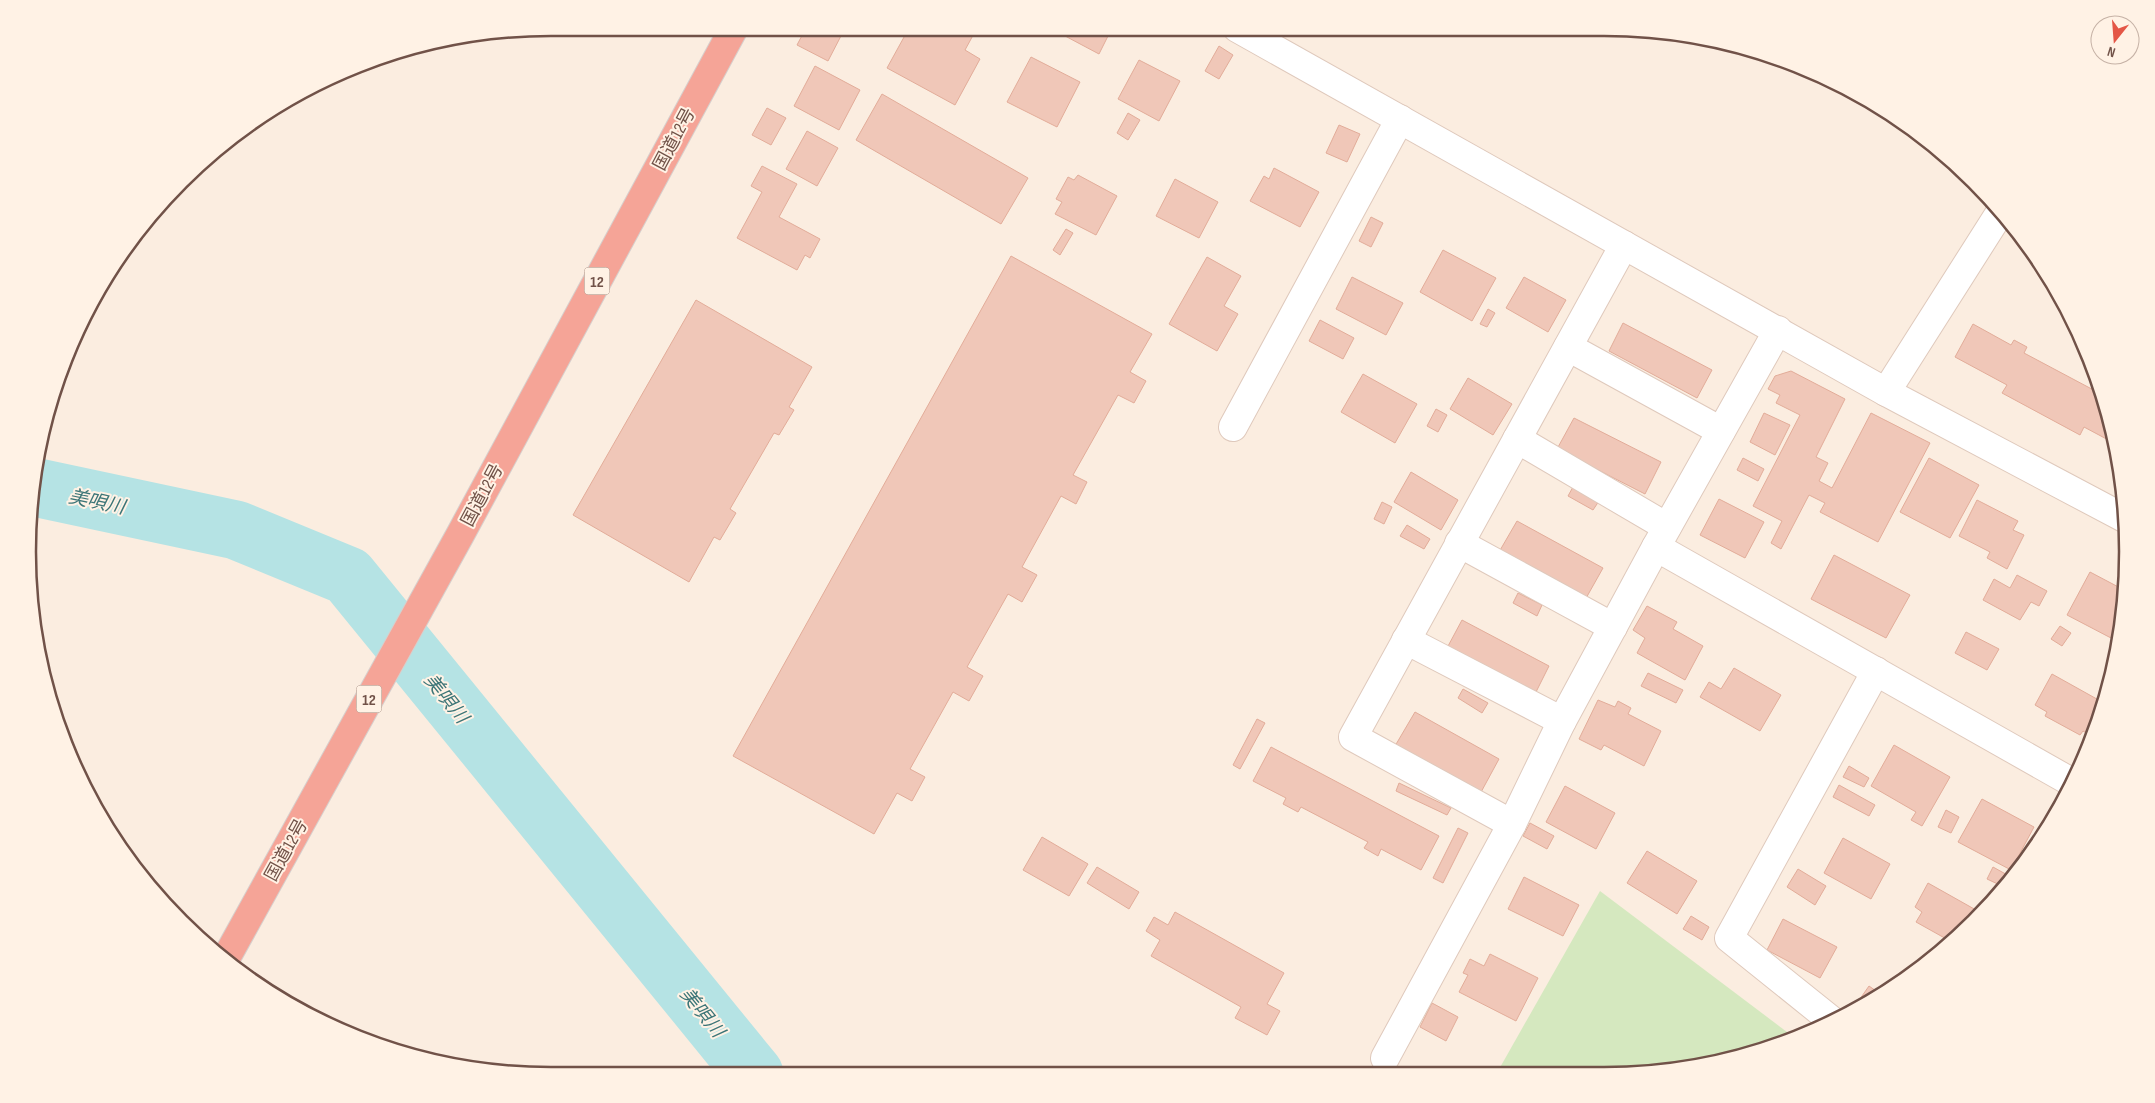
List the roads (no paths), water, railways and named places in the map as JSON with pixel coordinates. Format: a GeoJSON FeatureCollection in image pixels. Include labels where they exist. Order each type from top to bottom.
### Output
{"type":"FeatureCollection","features":[{"type":"Feature","properties":{"kind":"highway","name":"国道12号"},"geometry":{"type":"LineString","coordinates":[[229,953],[460,535],[730,36]]}},
{"type":"Feature","properties":{"kind":"street"},"geometry":{"type":"LineString","coordinates":[[1251,36],[1886,392],[2118,515]]}},
{"type":"Feature","properties":{"kind":"street"},"geometry":{"type":"LineString","coordinates":[[1233,427],[1400,119]]}},
{"type":"Feature","properties":{"kind":"street"},"geometry":{"type":"LineString","coordinates":[[1886,392],[1997,219]]}},
{"type":"Feature","properties":{"kind":"street"},"geometry":{"type":"LineString","coordinates":[[1512,824],[1353,737],[1624,245]]}},
{"type":"Feature","properties":{"kind":"street"},"geometry":{"type":"LineString","coordinates":[[1385,1058],[1512,824],[1562,721],[1778,330]]}},
{"type":"Feature","properties":{"kind":"street"},"geometry":{"type":"LineString","coordinates":[[1568,347],[1721,431]]}},
{"type":"Feature","properties":{"kind":"street"},"geometry":{"type":"LineString","coordinates":[[1517,439],[1662,537],[1876,671],[2066,779]]}},
{"type":"Feature","properties":{"kind":"street"},"geometry":{"type":"LineString","coordinates":[[1459,543],[1613,627]]}},
{"type":"Feature","properties":{"kind":"street"},"geometry":{"type":"LineString","coordinates":[[1406,640],[1562,721]]}},
{"type":"Feature","properties":{"kind":"street"},"geometry":{"type":"LineString","coordinates":[[1826,1016],[1729,938],[1876,671]]}},
{"type":"Feature","properties":{"kind":"waterway","name":"美唄川"},"geometry":{"type":"LineString","coordinates":[[40,488],[236,530],[348,576],[748,1067]]}}]}
